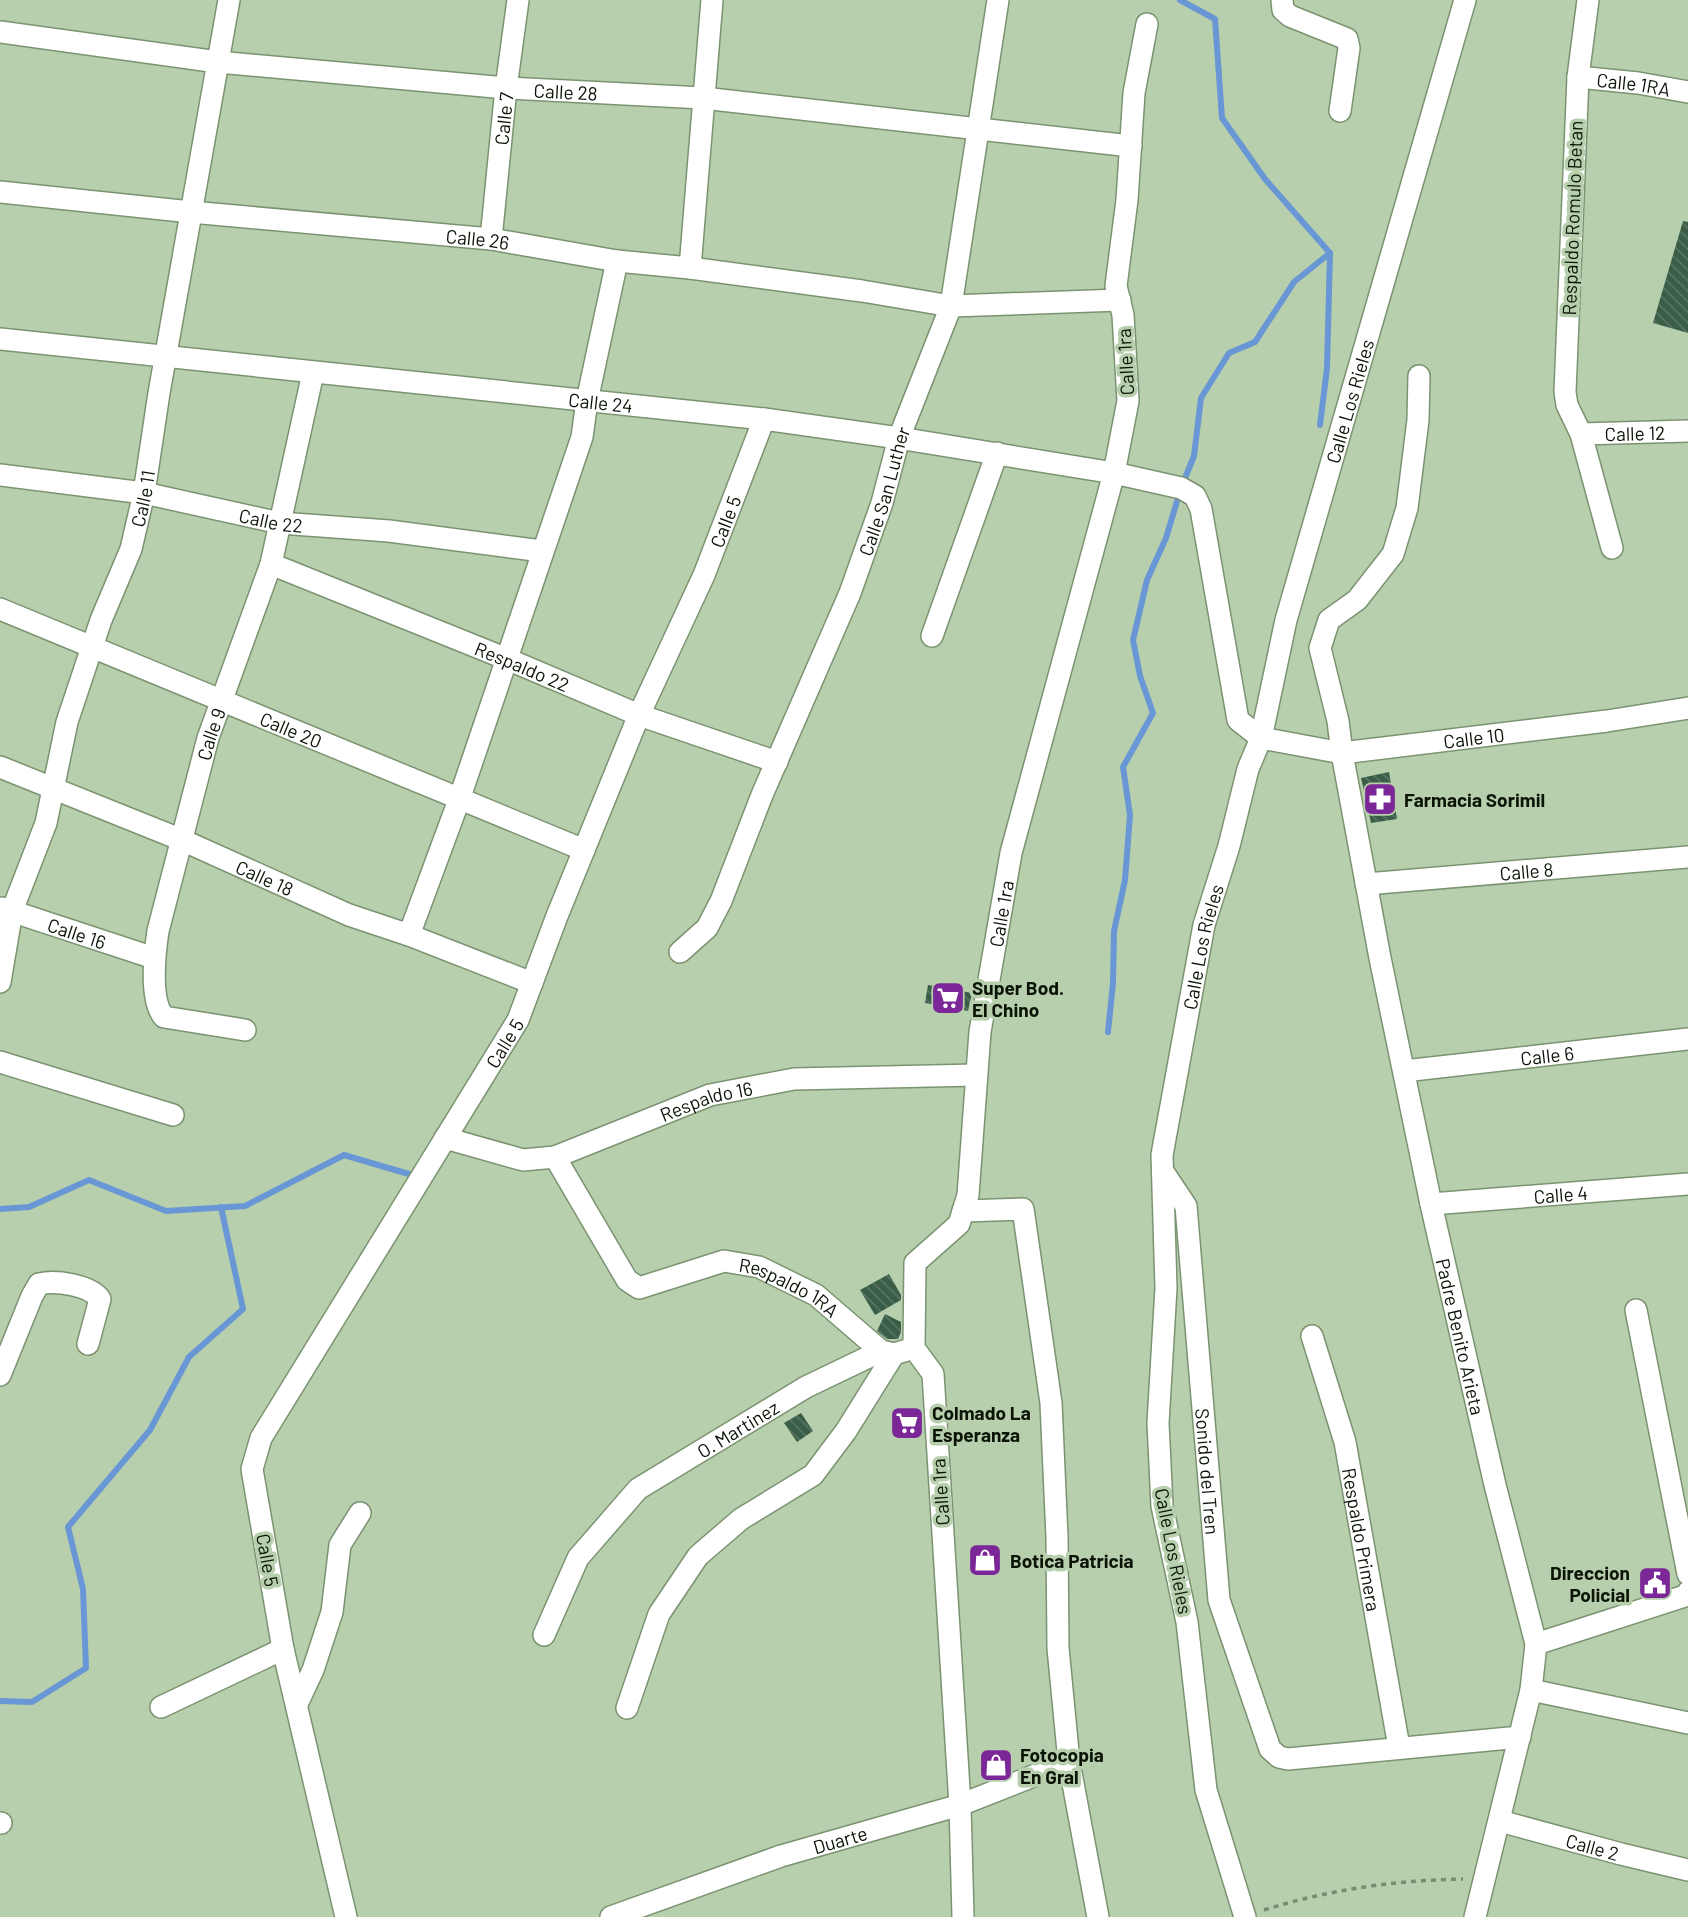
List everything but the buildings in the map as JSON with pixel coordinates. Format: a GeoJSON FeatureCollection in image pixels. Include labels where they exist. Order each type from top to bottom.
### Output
{"type":"FeatureCollection","features":[{"type":"Feature","properties":{"kind":"street","name":"Calle 11"},"geometry":{"type":"LineString","coordinates":[[0,982],[6,909],[46,823],[66,722],[101,620],[131,549],[144,493],[229,0]]}},
{"type":"Feature","properties":{"kind":"street","name":"Calle 7"},"geometry":{"type":"LineString","coordinates":[[491,239],[518,0]]}},
{"type":"Feature","properties":{"kind":"street"},"geometry":{"type":"LineString","coordinates":[[690,268],[712,0]]}},
{"type":"Feature","properties":{"kind":"street"},"geometry":{"type":"LineString","coordinates":[[989,0],[998,0]]}},
{"type":"Feature","properties":{"kind":"street","name":"Calle San Luther"},"geometry":{"type":"LineString","coordinates":[[680,952],[707,928],[721,901],[762,794],[850,593],[882,503],[899,438],[951,306],[998,0]]}},
{"type":"Feature","properties":{"kind":"street"},"geometry":{"type":"LineString","coordinates":[[1282,0],[1283,10],[1290,16],[1347,39],[1349,48],[1340,111]]}},
{"type":"Feature","properties":{"kind":"street","name":"Calle Los Rieles"},"geometry":{"type":"LineString","coordinates":[[1245,1916],[1206,1790],[1187,1622],[1162,1506],[1158,1423],[1166,1288],[1162,1155],[1204,925],[1229,846],[1248,769],[1261,738],[1286,620],[1465,0]]}},
{"type":"Feature","properties":{"kind":"street","name":"Respaldo Romulo Betan"},"geometry":{"type":"LineString","coordinates":[[1588,0],[1578,77],[1565,392],[1567,405],[1581,434],[1612,548]]}},
{"type":"Feature","properties":{"kind":"street","name":"Calle 1ra"},"geometry":{"type":"LineString","coordinates":[[964,1917],[960,1805],[933,1374],[896,1351],[915,1263],[959,1224],[968,1195],[980,1032],[1011,852],[1114,473],[1128,401],[1123,315],[1116,286],[1127,200],[1134,93],[1147,24]]}},
{"type":"Feature","properties":{"kind":"street","name":"Calle 28"},"geometry":{"type":"LineString","coordinates":[[0,32],[219,62],[506,88],[704,98],[1130,146]]}},
{"type":"Feature","properties":{"kind":"street","name":"Calle 1RA"},"geometry":{"type":"LineString","coordinates":[[1578,77],[1639,83],[1688,92]]}},
{"type":"Feature","properties":{"kind":"street","name":"Calle 26"},"geometry":{"type":"LineString","coordinates":[[0,192],[491,239],[617,261],[862,291],[951,306],[1120,300]]}},
{"type":"Feature","properties":{"kind":"street"},"geometry":{"type":"LineString","coordinates":[[409,935],[459,800],[582,437],[587,401],[617,261]]}},
{"type":"Feature","properties":{"kind":"street","name":"Calle 24"},"geometry":{"type":"LineString","coordinates":[[0,339],[764,419],[997,453],[1114,473],[1181,488],[1195,496],[1201,509],[1238,720],[1261,738]]}},
{"type":"Feature","properties":{"kind":"street","name":"Calle 9"},"geometry":{"type":"LineString","coordinates":[[245,1030],[164,1017],[158,1008],[154,958],[158,930],[208,738],[271,564],[313,373]]}},
{"type":"Feature","properties":{"kind":"street","name":"Padre Benito Arieta"},"geometry":{"type":"LineString","coordinates":[[1419,376],[1418,421],[1407,508],[1393,554],[1357,600],[1329,620],[1320,648],[1338,721],[1366,884],[1431,1205],[1494,1485],[1536,1644],[1531,1690],[1475,1917]]}},
{"type":"Feature","properties":{"kind":"street","name":"Calle 5"},"geometry":{"type":"LineString","coordinates":[[346,1917],[283,1649],[252,1469],[261,1438],[518,1020],[556,916],[639,715],[704,575],[764,419]]}},
{"type":"Feature","properties":{"kind":"street","name":"Calle 12"},"geometry":{"type":"LineString","coordinates":[[1581,434],[1688,432]]}},
{"type":"Feature","properties":{"kind":"street"},"geometry":{"type":"LineString","coordinates":[[932,636],[997,453]]}},
{"type":"Feature","properties":{"kind":"street","name":"Calle 22"},"geometry":{"type":"LineString","coordinates":[[0,475],[144,493],[279,523],[389,531],[542,551]]}},
{"type":"Feature","properties":{"kind":"street","name":"Respaldo 22"},"geometry":{"type":"LineString","coordinates":[[271,564],[639,715],[777,762]]}},
{"type":"Feature","properties":{"kind":"street","name":"Calle 20"},"geometry":{"type":"LineString","coordinates":[[0,609],[584,850]]}},
{"type":"Feature","properties":{"kind":"street","name":"Calle 10"},"geometry":{"type":"LineString","coordinates":[[1261,738],[1342,753],[1607,721],[1688,708]]}},
{"type":"Feature","properties":{"kind":"street","name":"Calle 18"},"geometry":{"type":"LineString","coordinates":[[0,767],[182,840],[349,915],[409,935],[532,983]]}},
{"type":"Feature","properties":{"kind":"street","name":"Calle 8"},"geometry":{"type":"LineString","coordinates":[[1366,884],[1688,857]]}},
{"type":"Feature","properties":{"kind":"street","name":"Calle 16"},"geometry":{"type":"LineString","coordinates":[[6,909],[154,958]]}},
{"type":"Feature","properties":{"kind":"street","name":"Calle 6"},"geometry":{"type":"LineString","coordinates":[[1404,1071],[1688,1038]]}},
{"type":"Feature","properties":{"kind":"street"},"geometry":{"type":"LineString","coordinates":[[0,1062],[173,1115]]}},
{"type":"Feature","properties":{"kind":"street","name":"Respaldo 16"},"geometry":{"type":"LineString","coordinates":[[445,1138],[523,1160],[555,1157],[710,1096],[782,1081],[976,1074]]}},
{"type":"Feature","properties":{"kind":"street","name":"Respaldo 1RA"},"geometry":{"type":"LineString","coordinates":[[555,1157],[627,1280],[639,1288],[724,1262],[759,1267],[816,1294],[896,1351]]}},
{"type":"Feature","properties":{"kind":"street","name":"Sonido del Tren"},"geometry":{"type":"LineString","coordinates":[[1164,1173],[1186,1206],[1219,1600],[1270,1749],[1288,1759],[1399,1747]]}},
{"type":"Feature","properties":{"kind":"street","name":"Calle 4"},"geometry":{"type":"LineString","coordinates":[[1431,1205],[1688,1184]]}},
{"type":"Feature","properties":{"kind":"street"},"geometry":{"type":"LineString","coordinates":[[963,1211],[1023,1209],[1051,1403],[1058,1537],[1058,1648],[1069,1762],[1098,1917]]}},
{"type":"Feature","properties":{"kind":"street"},"geometry":{"type":"LineString","coordinates":[[0,1375],[32,1296],[40,1284],[52,1280],[95,1292],[100,1299],[88,1344]]}},
{"type":"Feature","properties":{"kind":"street"},"geometry":{"type":"LineString","coordinates":[[1636,1310],[1688,1574]]}},
{"type":"Feature","properties":{"kind":"street","name":"Respaldo Primera"},"geometry":{"type":"LineString","coordinates":[[1312,1336],[1345,1442],[1399,1747]]}},
{"type":"Feature","properties":{"kind":"street"},"geometry":{"type":"LineString","coordinates":[[627,1708],[659,1614],[698,1556],[741,1519],[813,1475],[846,1430],[896,1351]]}},
{"type":"Feature","properties":{"kind":"street","name":"O. Martinez"},"geometry":{"type":"LineString","coordinates":[[544,1635],[578,1558],[638,1489],[806,1387],[896,1351]]}},
{"type":"Feature","properties":{"kind":"street"},"geometry":{"type":"LineString","coordinates":[[297,1704],[313,1670],[332,1612],[340,1545],[360,1513]]}},
{"type":"Feature","properties":{"kind":"street"},"geometry":{"type":"LineString","coordinates":[[1536,1644],[1688,1594]]}},
{"type":"Feature","properties":{"kind":"street"},"geometry":{"type":"LineString","coordinates":[[161,1707],[283,1649]]}},
{"type":"Feature","properties":{"kind":"street"},"geometry":{"type":"LineString","coordinates":[[1531,1690],[1688,1723]]}},
{"type":"Feature","properties":{"kind":"street"},"geometry":{"type":"LineString","coordinates":[[1399,1747],[1520,1737]]}},
{"type":"Feature","properties":{"kind":"street","name":"Duarte"},"geometry":{"type":"LineString","coordinates":[[611,1917],[781,1856],[960,1805],[1069,1762]]}},
{"type":"Feature","properties":{"kind":"street","name":"Calle 2"},"geometry":{"type":"LineString","coordinates":[[1500,1821],[1688,1870]]}},
{"type":"Feature","properties":{"kind":"path"},"geometry":{"type":"LineString","coordinates":[[1245,1916],[1301,1898],[1366,1887],[1445,1879],[1486,1879]]}},
{"type":"Feature","properties":{"kind":"waterway"},"geometry":{"type":"LineString","coordinates":[[1180,0],[1215,19],[1222,118],[1265,179],[1330,253],[1327,368],[1320,425]]}},
{"type":"Feature","properties":{"kind":"waterway"},"geometry":{"type":"LineString","coordinates":[[1108,1032],[1114,931],[1125,880],[1130,815],[1123,767],[1153,713],[1140,676],[1133,640],[1147,580],[1166,538],[1194,456],[1201,398],[1229,353],[1255,342],[1294,282],[1330,253]]}},
{"type":"Feature","properties":{"kind":"waterway"},"geometry":{"type":"LineString","coordinates":[[0,1209],[29,1207],[89,1180],[166,1211],[245,1206],[344,1155],[419,1177]]}},
{"type":"Feature","properties":{"kind":"waterway"},"geometry":{"type":"LineString","coordinates":[[0,1701],[32,1702],[86,1668],[83,1589],[68,1527],[150,1430],[189,1357],[243,1309],[221,1207]]}},
{"type":"Feature","properties":{"kind":"place","name":"Farmacia Sorimil"},"geometry":{"type":"Point","coordinates":[1380,799]}},
{"type":"Feature","properties":{"kind":"place","name":"Super Bod. El Chino"},"geometry":{"type":"Point","coordinates":[948,998]}},
{"type":"Feature","properties":{"kind":"place","name":"Colmado La Esperanza"},"geometry":{"type":"Point","coordinates":[907,1423]}},
{"type":"Feature","properties":{"kind":"place","name":"Botica Patricia"},"geometry":{"type":"Point","coordinates":[985,1560]}},
{"type":"Feature","properties":{"kind":"place","name":"Direccion Policial"},"geometry":{"type":"Point","coordinates":[1655,1583]}},
{"type":"Feature","properties":{"kind":"place","name":"Fotocopia En Gral"},"geometry":{"type":"Point","coordinates":[996,1765]}}]}
